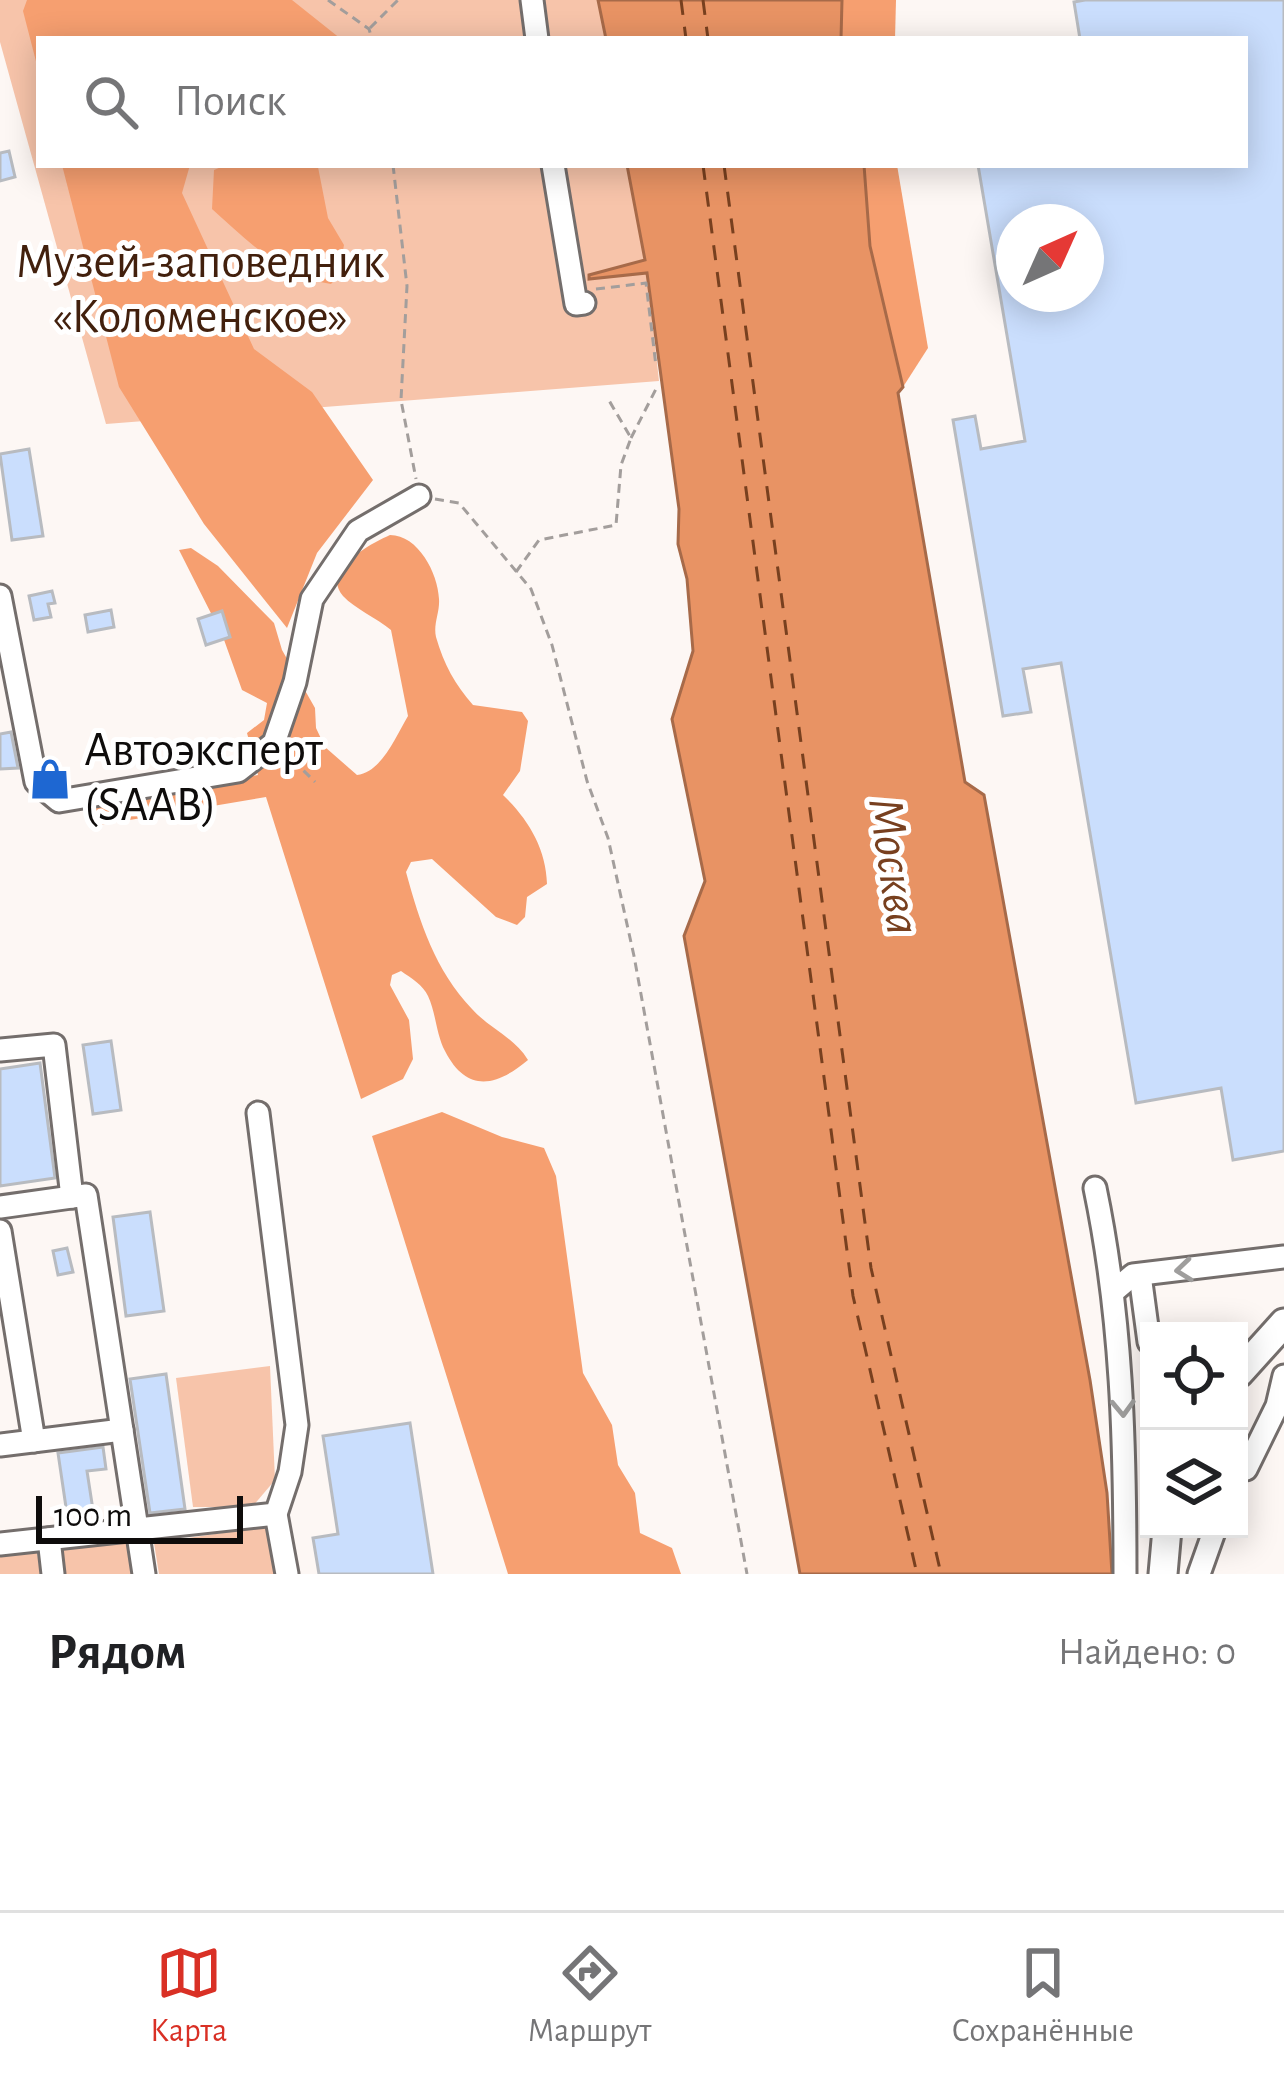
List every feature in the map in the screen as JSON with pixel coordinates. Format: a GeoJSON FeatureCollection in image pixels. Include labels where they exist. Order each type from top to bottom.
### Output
{"type":"FeatureCollection","features":[{"type":"Feature","properties":{"kind":"main road"},"geometry":{"type":"LineString","coordinates":[[1248,1362],[1284,1323]]}},
{"type":"Feature","properties":{"kind":"main road"},"geometry":{"type":"LineString","coordinates":[[1248,1363],[1284,1336]]}},
{"type":"Feature","properties":{"kind":"main road"},"geometry":{"type":"LineString","coordinates":[[1163,1574],[1166,1538]]}},
{"type":"Feature","properties":{"kind":"street"},"geometry":{"type":"LineString","coordinates":[[532,0],[537,36]]}},
{"type":"Feature","properties":{"kind":"street"},"geometry":{"type":"LineString","coordinates":[[553,168],[576,304],[583,297]]}},
{"type":"Feature","properties":{"kind":"street"},"geometry":{"type":"LineString","coordinates":[[0,596],[36,782],[59,801],[238,771],[274,743],[312,598],[358,531],[419,496]]}},
{"type":"Feature","properties":{"kind":"street"},"geometry":{"type":"LineString","coordinates":[[0,1050],[54,1045],[72,1197]]}},
{"type":"Feature","properties":{"kind":"street"},"geometry":{"type":"LineString","coordinates":[[258,1113],[297,1425],[290,1472],[276,1514],[287,1574]]}},
{"type":"Feature","properties":{"kind":"street"},"geometry":{"type":"LineString","coordinates":[[1095,1188],[1124,1397],[1125,1574]]}},
{"type":"Feature","properties":{"kind":"street"},"geometry":{"type":"LineString","coordinates":[[0,1207],[86,1195],[144,1574]]}},
{"type":"Feature","properties":{"kind":"street"},"geometry":{"type":"LineString","coordinates":[[0,1232],[34,1441]]}},
{"type":"Feature","properties":{"kind":"street"},"geometry":{"type":"LineString","coordinates":[[1113,1292],[1124,1280],[1140,1275],[1284,1257]]}},
{"type":"Feature","properties":{"kind":"street"},"geometry":{"type":"LineString","coordinates":[[1248,1264],[1270,1269],[1284,1282]]}},
{"type":"Feature","properties":{"kind":"street"},"geometry":{"type":"LineString","coordinates":[[1140,1275],[1146,1322]]}},
{"type":"Feature","properties":{"kind":"street"},"geometry":{"type":"LineString","coordinates":[[1248,1465],[1277,1406],[1284,1376]]}},
{"type":"Feature","properties":{"kind":"street"},"geometry":{"type":"LineString","coordinates":[[1248,1469],[1284,1424]]}},
{"type":"Feature","properties":{"kind":"street"},"geometry":{"type":"LineString","coordinates":[[0,1445],[122,1430]]}},
{"type":"Feature","properties":{"kind":"street"},"geometry":{"type":"LineString","coordinates":[[0,1544],[276,1514]]}},
{"type":"Feature","properties":{"kind":"street"},"geometry":{"type":"LineString","coordinates":[[1199,1574],[1212,1538]]}},
{"type":"Feature","properties":{"kind":"street"},"geometry":{"type":"LineString","coordinates":[[49,1539],[53,1574]]}},
{"type":"Feature","properties":{"kind":"path"},"geometry":{"type":"LineString","coordinates":[[328,0],[369,29],[371,36]]}},
{"type":"Feature","properties":{"kind":"path"},"geometry":{"type":"LineString","coordinates":[[369,29],[398,0]]}},
{"type":"Feature","properties":{"kind":"path"},"geometry":{"type":"LineString","coordinates":[[393,168],[407,286],[401,400],[419,496],[459,503],[531,590],[552,645],[586,781],[608,838],[634,956],[747,1574]]}},
{"type":"Feature","properties":{"kind":"path"},"geometry":{"type":"LineString","coordinates":[[583,297],[646,283],[656,366]]}},
{"type":"Feature","properties":{"kind":"path"},"geometry":{"type":"LineString","coordinates":[[515,574],[539,540],[616,525],[621,465],[657,387]]}},
{"type":"Feature","properties":{"kind":"path"},"geometry":{"type":"LineString","coordinates":[[607,397],[631,438]]}},
{"type":"Feature","properties":{"kind":"path"},"geometry":{"type":"LineString","coordinates":[[256,758],[299,766],[315,782]]}},
{"type":"Feature","properties":{"kind":"green space","name":"Музей-заповедник «Коломенское»"},"geometry":{"type":"Polygon","coordinates":[[[0,0],[598,0],[605,36],[36,36],[36,168],[628,168],[645,260],[590,275],[590,279],[647,272],[659,381],[106,424],[0,42],[0,0]]]}},
{"type":"Feature","properties":{"kind":"green space"},"geometry":{"type":"Polygon","coordinates":[[[27,0],[292,0],[337,36],[36,36],[36,61],[23,11],[27,0]]]}},
{"type":"Feature","properties":{"kind":"green space"},"geometry":{"type":"Polygon","coordinates":[[[842,0],[896,0],[895,36],[841,36],[842,0]]]}},
{"type":"Feature","properties":{"kind":"green space"},"geometry":{"type":"Polygon","coordinates":[[[63,168],[189,168],[182,193],[254,349],[312,392],[373,480],[317,553],[287,628],[204,524],[119,387],[63,168]]]}},
{"type":"Feature","properties":{"kind":"green space"},"geometry":{"type":"Polygon","coordinates":[[[318,168],[328,218],[344,245],[338,276],[331,284],[281,265],[212,209],[214,170],[318,168]]]}},
{"type":"Feature","properties":{"kind":"green space"},"geometry":{"type":"Polygon","coordinates":[[[864,168],[898,168],[928,348],[903,387],[870,246],[864,168]]]}},
{"type":"Feature","properties":{"kind":"green space"},"geometry":{"type":"Polygon","coordinates":[[[390,535],[418,548],[430,567],[439,599],[436,637],[461,689],[473,705],[522,712],[528,721],[520,771],[503,795],[534,835],[547,884],[527,897],[525,917],[517,925],[496,917],[432,859],[411,862],[406,872],[417,909],[448,978],[472,1009],[528,1060],[494,1080],[473,1080],[463,1074],[442,1044],[426,992],[401,971],[392,975],[390,985],[409,1020],[413,1059],[403,1079],[361,1099],[266,797],[94,826],[90,802],[258,775],[247,733],[264,720],[267,703],[242,690],[223,637],[179,550],[191,548],[218,566],[274,623],[282,650],[315,708],[316,728],[325,747],[357,775],[374,767],[408,716],[391,630],[343,596],[338,577],[351,559],[390,535]]]}},
{"type":"Feature","properties":{"kind":"green space"},"geometry":{"type":"Polygon","coordinates":[[[442,1112],[502,1137],[544,1148],[556,1176],[583,1373],[612,1425],[618,1465],[635,1493],[640,1533],[672,1548],[681,1574],[508,1574],[372,1136],[442,1112]]]}},
{"type":"Feature","properties":{"kind":"green space"},"geometry":{"type":"Polygon","coordinates":[[[270,1366],[275,1480],[252,1507],[193,1507],[176,1378],[270,1366]]]}},
{"type":"Feature","properties":{"kind":"green space"},"geometry":{"type":"Polygon","coordinates":[[[269,1526],[276,1574],[159,1574],[154,1543],[269,1526]]]}},
{"type":"Feature","properties":{"kind":"green space"},"geometry":{"type":"Polygon","coordinates":[[[128,1538],[133,1574],[64,1574],[60,1548],[128,1538]]]}},
{"type":"Feature","properties":{"kind":"green space"},"geometry":{"type":"Polygon","coordinates":[[[37,1550],[40,1574],[0,1574],[0,1554],[37,1550]]]}},
{"type":"Feature","properties":{"kind":"water"},"geometry":{"type":"Polygon","coordinates":[[[598,0],[842,0],[841,36],[605,36],[598,0]]]}},
{"type":"Feature","properties":{"kind":"water","name":"Москва"},"geometry":{"type":"Polygon","coordinates":[[[628,168],[864,168],[870,246],[903,387],[898,393],[965,782],[984,795],[1090,1380],[1107,1493],[1112,1574],[800,1574],[684,936],[705,881],[672,719],[693,651],[647,273],[589,279],[589,275],[645,260],[628,168]]]}},
{"type":"Feature","properties":{"kind":"building"},"geometry":{"type":"Polygon","coordinates":[[[1284,0],[1284,1151],[1233,1160],[1221,1088],[1136,1103],[1061,663],[1023,669],[1031,712],[1003,716],[953,420],[975,416],[981,449],[1025,441],[1003,312],[1104,312],[1104,204],[996,204],[996,271],[979,168],[1248,168],[1248,36],[1080,36],[1074,2],[1284,0]]]}},
{"type":"Feature","properties":{"kind":"building"},"geometry":{"type":"Polygon","coordinates":[[[9,151],[15,177],[0,181],[0,153],[9,151]]]}},
{"type":"Feature","properties":{"kind":"building"},"geometry":{"type":"Polygon","coordinates":[[[29,449],[43,536],[12,540],[0,454],[29,449]]]}},
{"type":"Feature","properties":{"kind":"building"},"geometry":{"type":"Polygon","coordinates":[[[52,591],[51,617],[34,620],[29,596],[52,591]]]}},
{"type":"Feature","properties":{"kind":"building"},"geometry":{"type":"Polygon","coordinates":[[[111,610],[114,627],[88,632],[85,615],[111,610]]]}},
{"type":"Feature","properties":{"kind":"building"},"geometry":{"type":"Polygon","coordinates":[[[222,611],[230,637],[206,645],[198,619],[222,611]]]}},
{"type":"Feature","properties":{"kind":"building"},"geometry":{"type":"Polygon","coordinates":[[[11,732],[18,768],[0,769],[0,734],[11,732]]]}},
{"type":"Feature","properties":{"kind":"building"},"geometry":{"type":"Polygon","coordinates":[[[111,1041],[121,1110],[93,1114],[83,1045],[111,1041]]]}},
{"type":"Feature","properties":{"kind":"building"},"geometry":{"type":"Polygon","coordinates":[[[40,1063],[55,1178],[0,1186],[0,1069],[40,1063]]]}},
{"type":"Feature","properties":{"kind":"building"},"geometry":{"type":"Polygon","coordinates":[[[150,1212],[164,1311],[126,1316],[113,1217],[150,1212]]]}},
{"type":"Feature","properties":{"kind":"building"},"geometry":{"type":"Polygon","coordinates":[[[67,1248],[73,1272],[58,1275],[53,1251],[67,1248]]]}},
{"type":"Feature","properties":{"kind":"building"},"geometry":{"type":"Polygon","coordinates":[[[166,1374],[185,1509],[150,1513],[130,1379],[166,1374]]]}},
{"type":"Feature","properties":{"kind":"building"},"geometry":{"type":"Polygon","coordinates":[[[410,1423],[433,1574],[319,1574],[313,1538],[338,1534],[323,1436],[410,1423]]]}},
{"type":"Feature","properties":{"kind":"building"},"geometry":{"type":"Polygon","coordinates":[[[103,1447],[106,1469],[87,1471],[93,1510],[67,1514],[58,1453],[103,1447]]]}},
{"type":"Feature","properties":{"kind":"ferry route"},"geometry":{"type":"LineString","coordinates":[[681,0],[686,36]]}},
{"type":"Feature","properties":{"kind":"ferry route"},"geometry":{"type":"LineString","coordinates":[[703,0],[708,36]]}},
{"type":"Feature","properties":{"kind":"ferry route"},"geometry":{"type":"LineString","coordinates":[[703,168],[853,1296],[917,1574]]}},
{"type":"Feature","properties":{"kind":"ferry route"},"geometry":{"type":"LineString","coordinates":[[724,168],[871,1268],[941,1574]]}},
{"type":"Feature","properties":{"kind":"place","name":"Автоэксперт (SAAB)"},"geometry":{"type":"Point","coordinates":[50,779]}}]}
